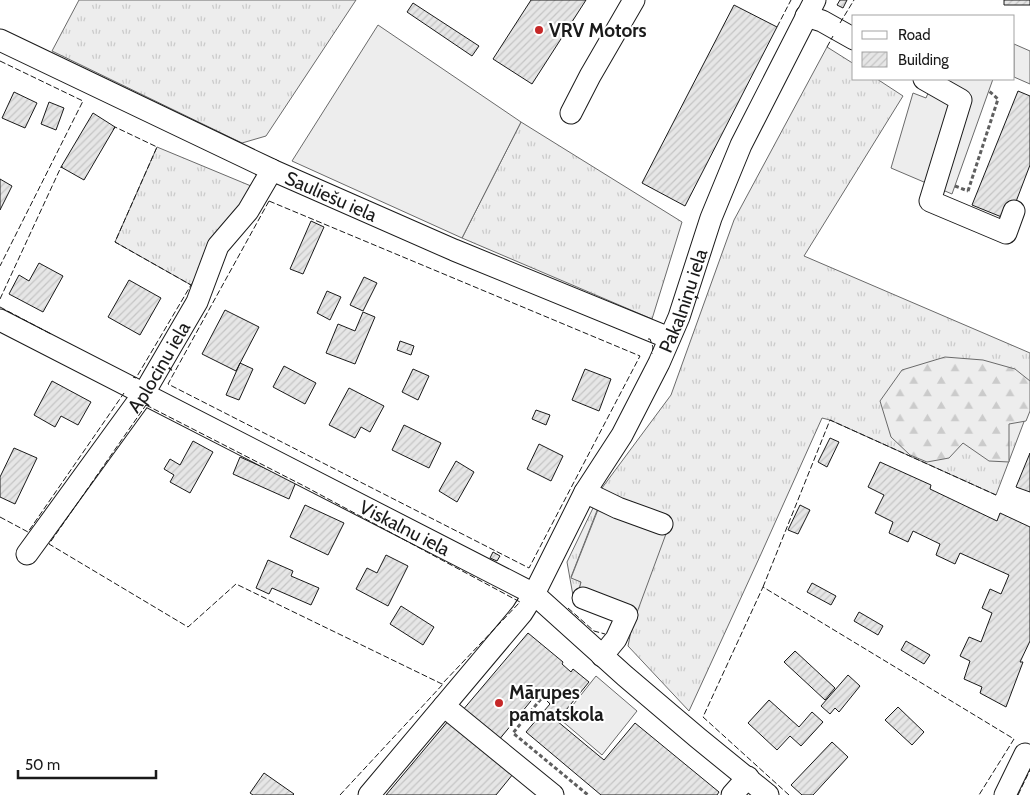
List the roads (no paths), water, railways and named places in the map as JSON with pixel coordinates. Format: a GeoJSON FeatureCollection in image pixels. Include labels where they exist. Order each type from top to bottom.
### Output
{"type":"FeatureCollection","features":[{"type":"Feature","properties":{"kind":"street"},"geometry":{"type":"LineString","coordinates":[[571,113],[634,0]]}},
{"type":"Feature","properties":{"kind":"street"},"geometry":{"type":"LineString","coordinates":[[811,8],[822,21],[852,38]]}},
{"type":"Feature","properties":{"kind":"street","name":"Pakalniņu iela"},"geometry":{"type":"LineString","coordinates":[[369,795],[522,613],[534,594],[585,492],[622,435],[659,363],[679,317],[711,218],[741,145],[811,8]]}},
{"type":"Feature","properties":{"kind":"street","name":"Sauliešu iela"},"geometry":{"type":"LineString","coordinates":[[0,40],[272,170],[454,250],[669,338]]}},
{"type":"Feature","properties":{"kind":"street"},"geometry":{"type":"LineString","coordinates":[[926,80],[961,100],[930,201],[1006,233],[1014,211]]}},
{"type":"Feature","properties":{"kind":"street","name":"Aplociņu iela"},"geometry":{"type":"LineString","coordinates":[[27,554],[144,393],[197,302],[218,246],[248,211],[272,170]]}},
{"type":"Feature","properties":{"kind":"street","name":"Viskalnu iela"},"geometry":{"type":"LineString","coordinates":[[0,320],[534,594],[602,656],[768,795]]}},
{"type":"Feature","properties":{"kind":"street"},"geometry":{"type":"LineString","coordinates":[[585,492],[618,508],[662,524]]}},
{"type":"Feature","properties":{"kind":"street"},"geometry":{"type":"LineString","coordinates":[[583,598],[627,616],[616,639],[602,656]]}},
{"type":"Feature","properties":{"kind":"street"},"geometry":{"type":"LineString","coordinates":[[444,706],[552,795]]}},
{"type":"Feature","properties":{"kind":"street"},"geometry":{"type":"LineString","coordinates":[[1005,795],[1025,754]]}},
{"type":"Feature","properties":{"kind":"street"},"geometry":{"type":"LineString","coordinates":[[732,795],[748,777]]}},
{"type":"Feature","properties":{"kind":"place","name":"VRV Motors"},"geometry":{"type":"Point","coordinates":[539,30]}},
{"type":"Feature","properties":{"kind":"place","name":"Mārupes pamatskola"},"geometry":{"type":"Point","coordinates":[499,703]}}]}
